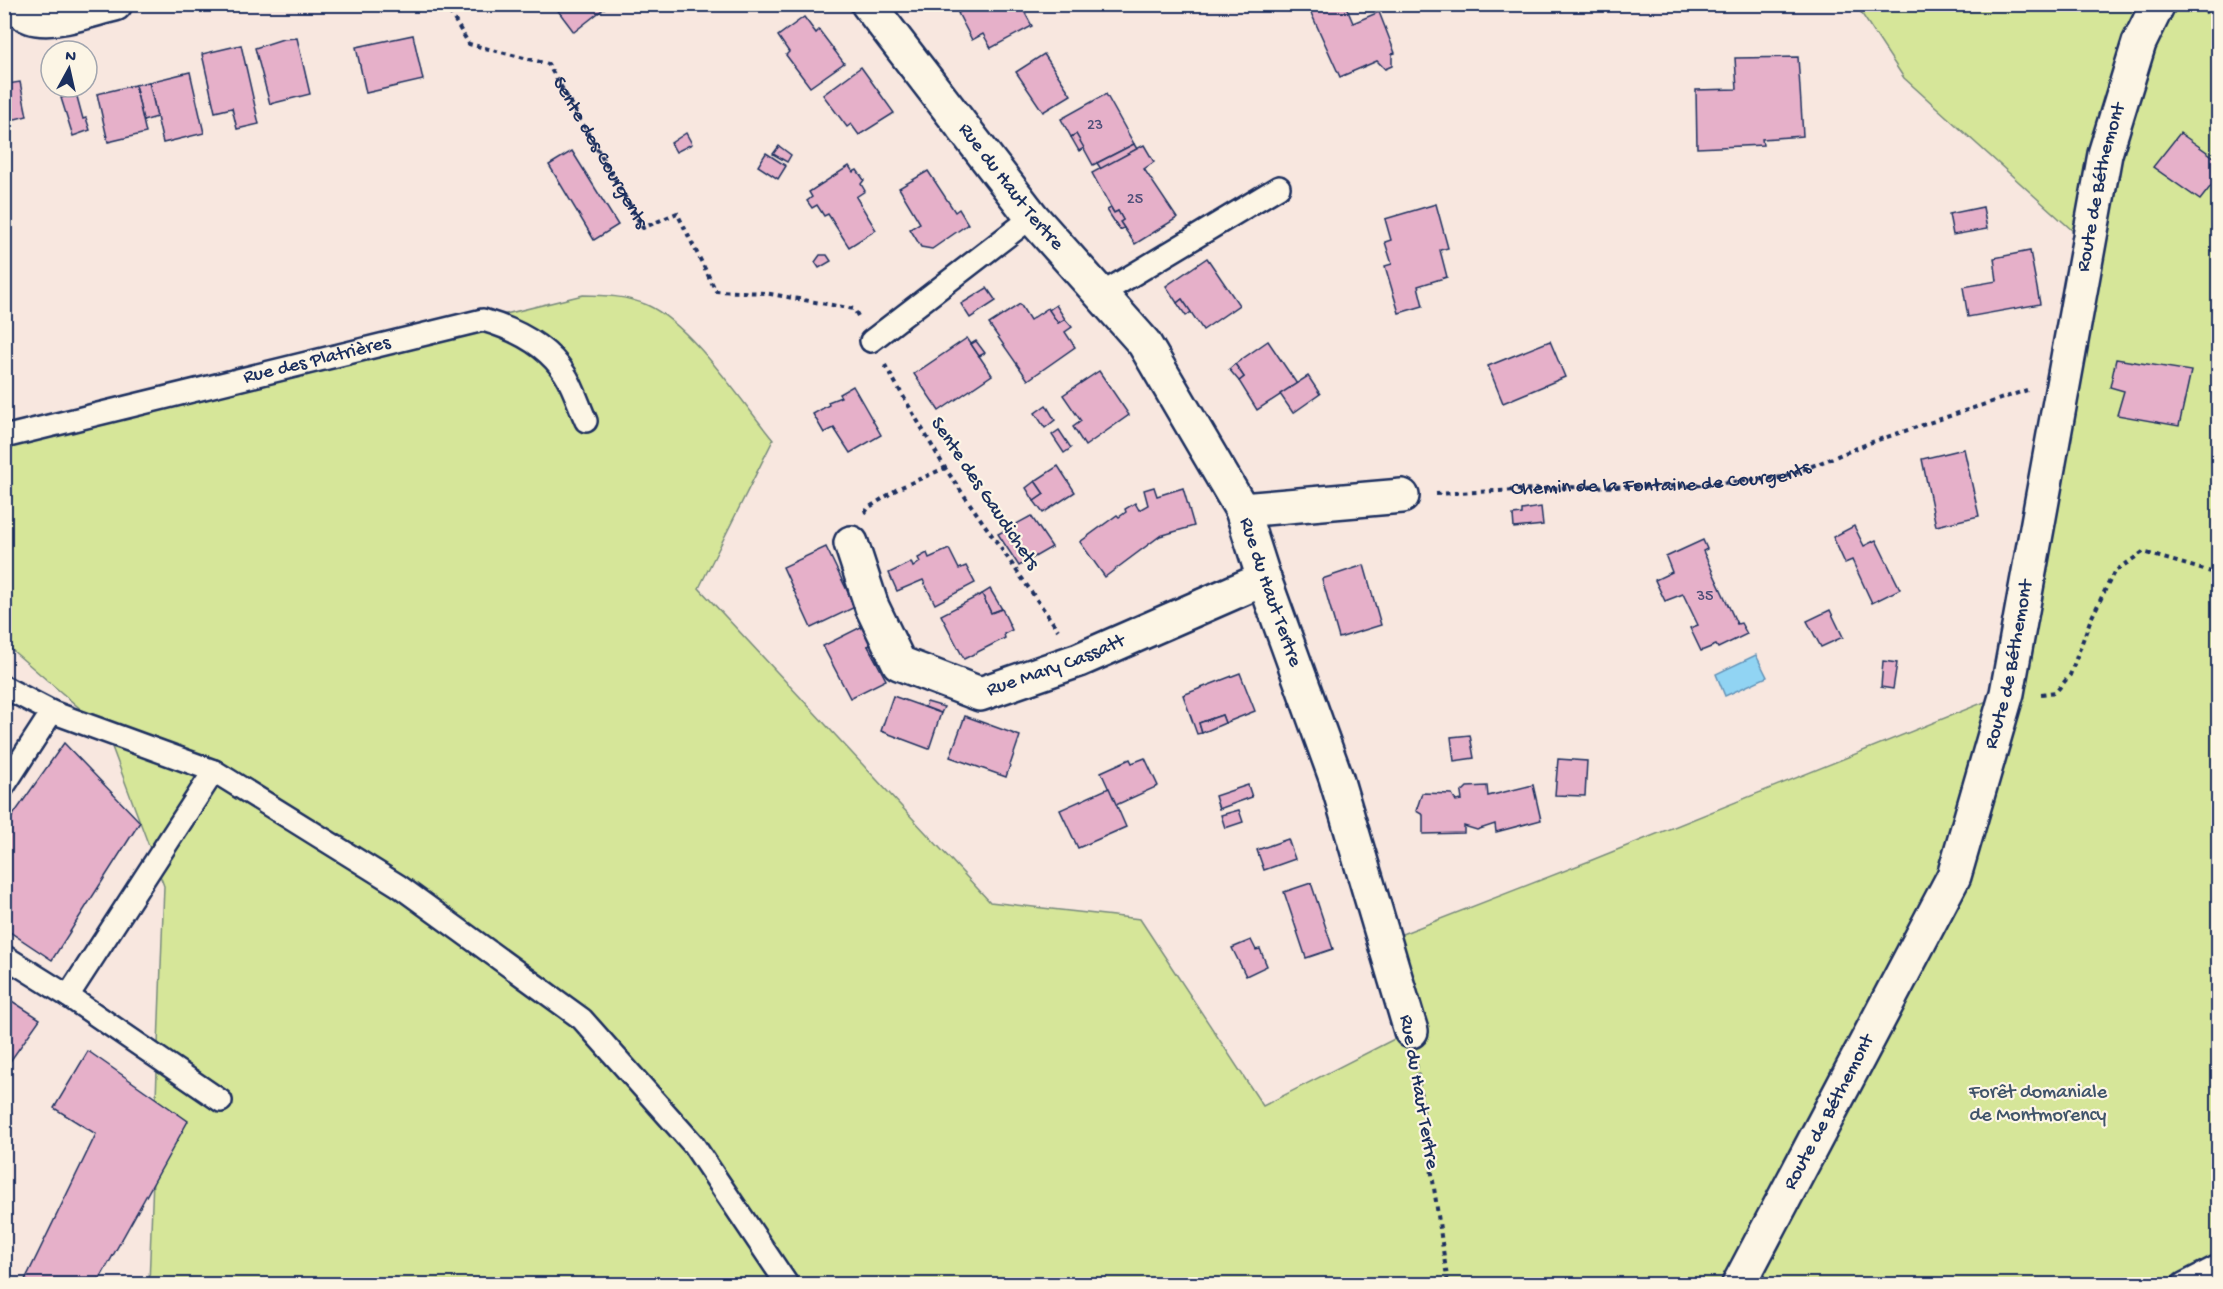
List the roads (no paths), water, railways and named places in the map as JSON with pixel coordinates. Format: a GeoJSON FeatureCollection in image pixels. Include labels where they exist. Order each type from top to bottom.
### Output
{"type":"FeatureCollection","features":[{"type":"Feature","properties":{"kind":"street"},"geometry":{"type":"LineString","coordinates":[[13,4],[25,14],[36,18],[51,19],[115,4]]}},
{"type":"Feature","properties":{"kind":"street","name":"Rue du Haut Tertre"},"geometry":{"type":"LineString","coordinates":[[868,4],[1032,217],[1144,342],[1242,510],[1264,579],[1336,778],[1411,1031]]}},
{"type":"Feature","properties":{"kind":"street","name":"Route de Béthemont"},"geometry":{"type":"LineString","coordinates":[[1739,1284],[1954,876],[2007,693],[2105,154],[2139,43],[2158,4]]}},
{"type":"Feature","properties":{"kind":"street"},"geometry":{"type":"LineString","coordinates":[[1242,510],[1402,496]]}},
{"type":"Feature","properties":{"kind":"street","name":"Rue Mary Cassatt"},"geometry":{"type":"LineString","coordinates":[[851,543],[872,607],[899,663],[980,694],[1079,660],[1264,579]]}},
{"type":"Feature","properties":{"kind":"lane"},"geometry":{"type":"LineString","coordinates":[[1101,294],[1279,187]]}},
{"type":"Feature","properties":{"kind":"lane"},"geometry":{"type":"LineString","coordinates":[[871,341],[1032,217]]}},
{"type":"Feature","properties":{"kind":"lane","name":"Rue des Platrières"},"geometry":{"type":"LineString","coordinates":[[4,437],[483,320],[510,328],[541,348],[564,372],[586,421]]}},
{"type":"Feature","properties":{"kind":"lane"},"geometry":{"type":"LineString","coordinates":[[4,687],[52,712],[214,771],[399,886],[582,1019],[693,1144],[788,1284]]}},
{"type":"Feature","properties":{"kind":"lane"},"geometry":{"type":"LineString","coordinates":[[4,786],[52,712]]}},
{"type":"Feature","properties":{"kind":"lane"},"geometry":{"type":"LineString","coordinates":[[68,996],[214,771]]}},
{"type":"Feature","properties":{"kind":"lane"},"geometry":{"type":"LineString","coordinates":[[4,956],[68,996],[220,1101]]}},
{"type":"Feature","properties":{"kind":"lane"},"geometry":{"type":"LineString","coordinates":[[2183,1284],[2218,1266]]}},
{"type":"Feature","properties":{"kind":"water"},"geometry":{"type":"Polygon","coordinates":[[[1756,655],[1767,677],[1725,696],[1716,674],[1756,655]]]}},
{"type":"Feature","properties":{"kind":"park label","name":"Forêt domaniale de Montmorency"},"geometry":{"type":"Point","coordinates":[2038,1104]}}]}
